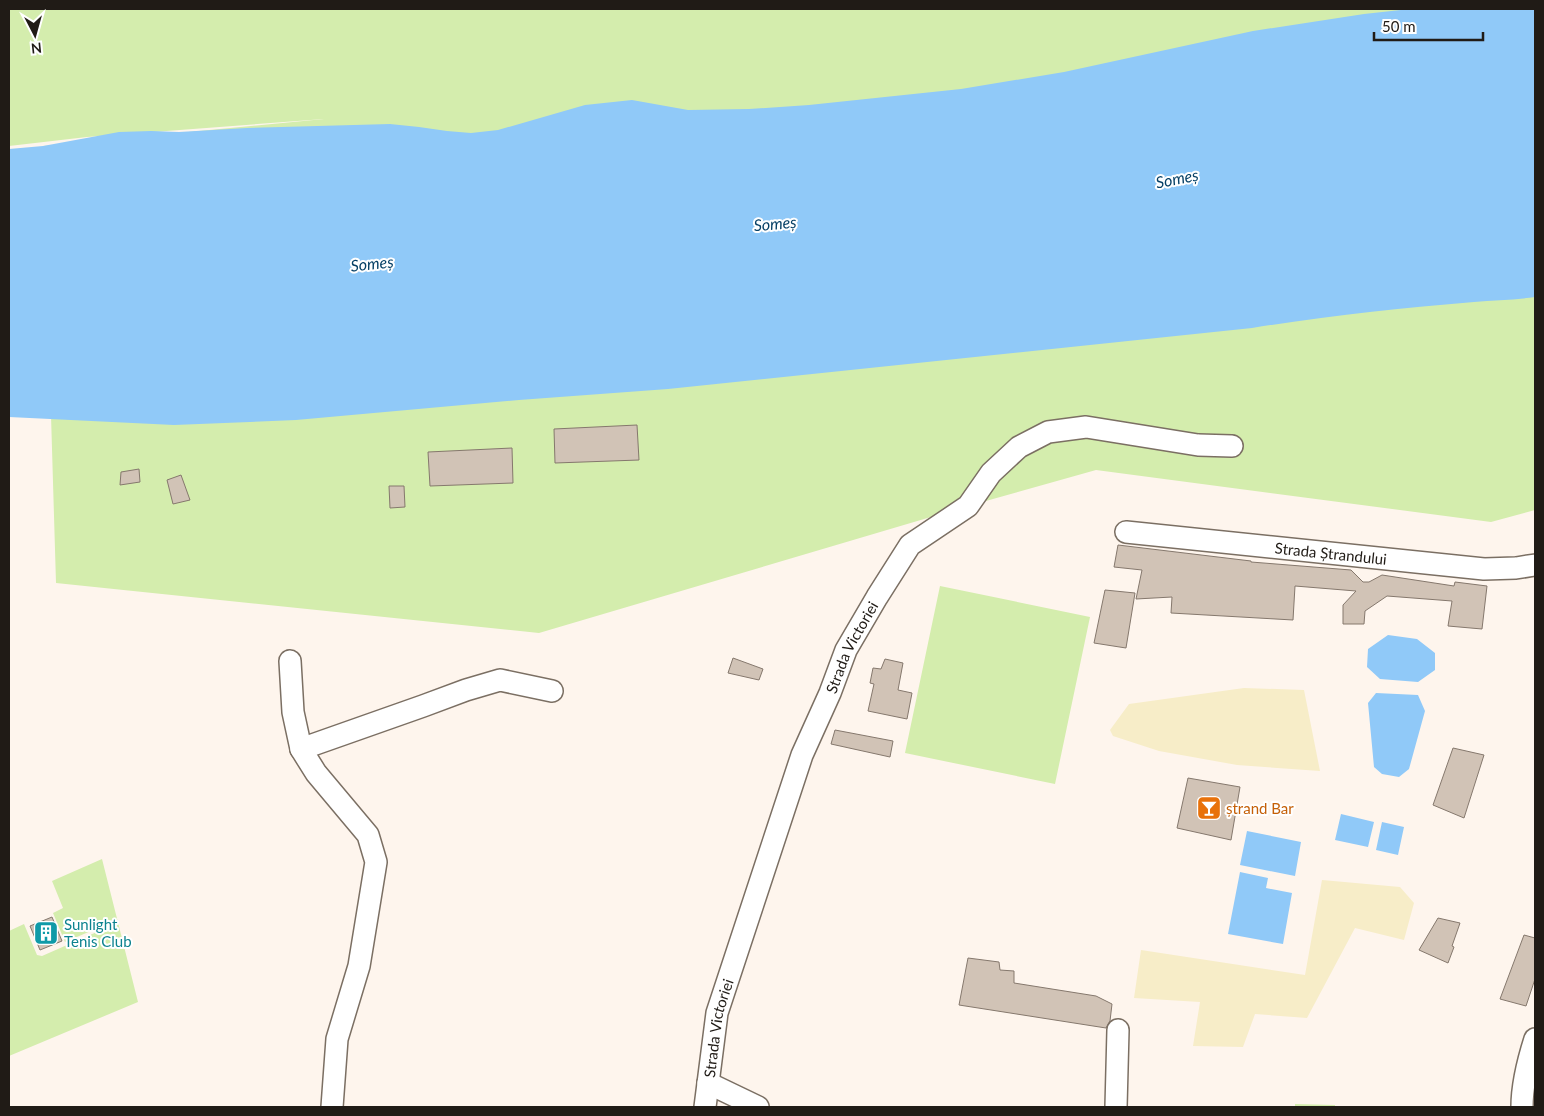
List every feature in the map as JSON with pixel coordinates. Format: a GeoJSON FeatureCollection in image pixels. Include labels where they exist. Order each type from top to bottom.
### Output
{"type":"FeatureCollection","features":[{"type":"Feature","properties":{"kind":"street","name":"Strada Victoriei"},"geometry":{"type":"LineString","coordinates":[[705,1107],[717,1013],[802,755],[846,650],[910,544],[968,506],[991,474],[1019,447],[1048,432],[1086,427],[1198,445],[1232,446]]}},
{"type":"Feature","properties":{"kind":"street","name":"Strada Ștrandului"},"geometry":{"type":"LineString","coordinates":[[1126,532],[1484,569],[1516,568],[1535,565]]}},
{"type":"Feature","properties":{"kind":"street"},"geometry":{"type":"LineString","coordinates":[[290,661],[293,712],[301,749],[316,773],[368,835],[376,862],[359,966],[337,1039],[332,1107]]}},
{"type":"Feature","properties":{"kind":"street"},"geometry":{"type":"LineString","coordinates":[[301,749],[466,690],[500,680],[552,691]]}},
{"type":"Feature","properties":{"kind":"street"},"geometry":{"type":"LineString","coordinates":[[1116,1107],[1118,1030]]}},
{"type":"Feature","properties":{"kind":"street"},"geometry":{"type":"LineString","coordinates":[[1522,1107],[1525,1076],[1535,1038]]}},
{"type":"Feature","properties":{"kind":"street"},"geometry":{"type":"LineString","coordinates":[[708,1083],[758,1107]]}},
{"type":"Feature","properties":{"kind":"green space"},"geometry":{"type":"Polygon","coordinates":[[[9,9],[1535,9],[1535,510],[1491,522],[1096,470],[539,633],[56,583],[43,146],[324,119],[87,137],[9,146],[9,9]]]}},
{"type":"Feature","properties":{"kind":"green space"},"geometry":{"type":"Polygon","coordinates":[[[940,586],[1090,617],[1055,784],[905,753],[940,586]]]}},
{"type":"Feature","properties":{"kind":"green space"},"geometry":{"type":"Polygon","coordinates":[[[102,859],[138,1002],[9,1056],[9,931],[24,924],[37,955],[42,956],[99,931],[98,928],[65,942],[53,913],[63,908],[52,881],[102,859]]]}},
{"type":"Feature","properties":{"kind":"green space"},"geometry":{"type":"Polygon","coordinates":[[[1295,1104],[1335,1105],[1335,1107],[1295,1107],[1295,1104]]]}},
{"type":"Feature","properties":{"kind":"sand"},"geometry":{"type":"Polygon","coordinates":[[[1244,688],[1304,690],[1320,771],[1237,765],[1159,751],[1113,736],[1110,730],[1129,704],[1244,688]]]}},
{"type":"Feature","properties":{"kind":"sand"},"geometry":{"type":"Polygon","coordinates":[[[1322,880],[1400,887],[1414,903],[1404,940],[1355,928],[1307,1018],[1255,1014],[1243,1047],[1193,1046],[1200,1002],[1134,998],[1141,950],[1305,975],[1322,880]]]}},
{"type":"Feature","properties":{"kind":"water","name":"Someș"},"geometry":{"type":"Polygon","coordinates":[[[1410,9],[1535,9],[1535,297],[1446,304],[1252,328],[668,389],[296,420],[174,425],[9,417],[9,149],[43,146],[119,132],[179,132],[390,124],[471,133],[498,130],[585,105],[632,100],[688,110],[749,109],[809,105],[961,89],[1064,72],[1253,31],[1410,9]]]}},
{"type":"Feature","properties":{"kind":"water"},"geometry":{"type":"Polygon","coordinates":[[[1388,635],[1417,639],[1435,653],[1435,670],[1418,682],[1380,679],[1367,667],[1368,649],[1388,635]]]}},
{"type":"Feature","properties":{"kind":"water"},"geometry":{"type":"Polygon","coordinates":[[[1376,693],[1418,695],[1425,711],[1409,769],[1399,777],[1382,774],[1374,767],[1368,703],[1376,693]]]}},
{"type":"Feature","properties":{"kind":"water"},"geometry":{"type":"Polygon","coordinates":[[[1341,814],[1374,822],[1368,847],[1335,840],[1341,814]]]}},
{"type":"Feature","properties":{"kind":"water"},"geometry":{"type":"Polygon","coordinates":[[[1382,822],[1404,827],[1398,855],[1376,850],[1382,822]]]}},
{"type":"Feature","properties":{"kind":"water"},"geometry":{"type":"Polygon","coordinates":[[[1247,831],[1301,842],[1295,876],[1240,865],[1247,831]]]}},
{"type":"Feature","properties":{"kind":"water"},"geometry":{"type":"Polygon","coordinates":[[[1240,872],[1268,878],[1266,888],[1292,893],[1283,944],[1228,934],[1240,872]]]}},
{"type":"Feature","properties":{"kind":"building"},"geometry":{"type":"Polygon","coordinates":[[[637,425],[639,460],[555,463],[554,429],[637,425]]]}},
{"type":"Feature","properties":{"kind":"building"},"geometry":{"type":"Polygon","coordinates":[[[512,448],[513,483],[430,486],[428,452],[512,448]]]}},
{"type":"Feature","properties":{"kind":"building"},"geometry":{"type":"Polygon","coordinates":[[[139,469],[140,482],[120,485],[121,472],[139,469]]]}},
{"type":"Feature","properties":{"kind":"building"},"geometry":{"type":"Polygon","coordinates":[[[181,475],[190,500],[173,504],[167,480],[181,475]]]}},
{"type":"Feature","properties":{"kind":"building"},"geometry":{"type":"Polygon","coordinates":[[[389,486],[404,486],[405,507],[390,508],[389,486]]]}},
{"type":"Feature","properties":{"kind":"building"},"geometry":{"type":"Polygon","coordinates":[[[1118,545],[1251,562],[1351,570],[1363,582],[1369,582],[1382,575],[1454,586],[1455,582],[1487,586],[1482,629],[1448,626],[1452,601],[1387,596],[1365,611],[1364,624],[1343,624],[1343,605],[1356,591],[1295,586],[1293,620],[1171,613],[1172,597],[1136,599],[1142,570],[1114,567],[1118,545]]]}},
{"type":"Feature","properties":{"kind":"building"},"geometry":{"type":"Polygon","coordinates":[[[1105,590],[1135,593],[1126,648],[1094,643],[1105,590]]]}},
{"type":"Feature","properties":{"kind":"building"},"geometry":{"type":"Polygon","coordinates":[[[733,658],[763,669],[759,680],[728,673],[733,658]]]}},
{"type":"Feature","properties":{"kind":"building"},"geometry":{"type":"Polygon","coordinates":[[[885,659],[903,663],[898,690],[912,693],[907,719],[868,711],[874,684],[870,683],[873,668],[881,669],[885,659]]]}},
{"type":"Feature","properties":{"kind":"building"},"geometry":{"type":"Polygon","coordinates":[[[835,730],[893,741],[890,757],[831,744],[835,730]]]}},
{"type":"Feature","properties":{"kind":"building"},"geometry":{"type":"Polygon","coordinates":[[[1453,748],[1484,755],[1464,818],[1433,805],[1453,748]]]}},
{"type":"Feature","properties":{"kind":"building","name":"ștrand Bar"},"geometry":{"type":"Polygon","coordinates":[[[1188,778],[1240,787],[1231,840],[1177,828],[1188,778]]]}},
{"type":"Feature","properties":{"kind":"building","name":"Sunlight Tenis Club"},"geometry":{"type":"Polygon","coordinates":[[[52,917],[62,941],[40,950],[30,926],[52,917]]]}},
{"type":"Feature","properties":{"kind":"building"},"geometry":{"type":"Polygon","coordinates":[[[1438,918],[1460,923],[1448,963],[1419,950],[1438,918]]]}},
{"type":"Feature","properties":{"kind":"building"},"geometry":{"type":"Polygon","coordinates":[[[1524,935],[1535,938],[1535,979],[1526,1006],[1500,999],[1524,935]]]}},
{"type":"Feature","properties":{"kind":"building"},"geometry":{"type":"Polygon","coordinates":[[[968,958],[999,962],[1000,970],[1014,971],[1014,983],[1096,996],[1112,1004],[1110,1021],[1106,1028],[959,1005],[968,958]]]}},
{"type":"Feature","properties":{"kind":"place","name":"ștrand Bar"},"geometry":{"type":"Point","coordinates":[1209,808]}},
{"type":"Feature","properties":{"kind":"place","name":"Sunlight Tenis Club"},"geometry":{"type":"Point","coordinates":[46,933]}}]}
